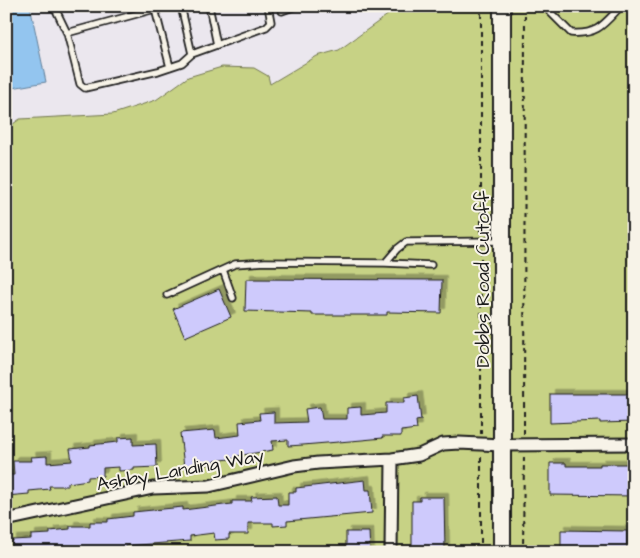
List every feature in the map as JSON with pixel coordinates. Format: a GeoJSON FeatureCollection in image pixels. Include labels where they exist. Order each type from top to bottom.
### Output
{"type":"FeatureCollection","features":[{"type":"Feature","properties":{"kind":"street","name":"Dobbs Road Cutoff"},"geometry":{"type":"LineString","coordinates":[[502,6],[502,552]]}},
{"type":"Feature","properties":{"kind":"street","name":"Ashby Landing Way"},"geometry":{"type":"LineString","coordinates":[[6,520],[153,488],[209,486],[294,466],[392,459],[419,455],[443,444],[459,442],[502,445],[634,444]]}},
{"type":"Feature","properties":{"kind":"street"},"geometry":{"type":"LineString","coordinates":[[391,552],[392,459]]}},
{"type":"Feature","properties":{"kind":"lane"},"geometry":{"type":"LineString","coordinates":[[54,6],[67,33],[80,84],[85,88],[150,73],[182,63],[192,54],[266,27],[271,22],[268,6]]}},
{"type":"Feature","properties":{"kind":"lane"},"geometry":{"type":"LineString","coordinates":[[181,6],[192,54]]}},
{"type":"Feature","properties":{"kind":"lane"},"geometry":{"type":"LineString","coordinates":[[209,6],[217,45]]}},
{"type":"Feature","properties":{"kind":"lane"},"geometry":{"type":"LineString","coordinates":[[281,9],[296,6]]}},
{"type":"Feature","properties":{"kind":"lane"},"geometry":{"type":"LineString","coordinates":[[548,6],[549,11],[572,33],[585,34],[598,30],[621,6]]}},
{"type":"Feature","properties":{"kind":"lane"},"geometry":{"type":"LineString","coordinates":[[67,33],[155,9],[170,67]]}},
{"type":"Feature","properties":{"kind":"lane"},"geometry":{"type":"LineString","coordinates":[[385,262],[396,249],[406,242],[502,241]]}},
{"type":"Feature","properties":{"kind":"lane"},"geometry":{"type":"LineString","coordinates":[[167,295],[234,264],[265,262],[385,262],[431,265]]}},
{"type":"Feature","properties":{"kind":"lane"},"geometry":{"type":"LineString","coordinates":[[223,270],[233,298]]}},
{"type":"Feature","properties":{"kind":"path"},"geometry":{"type":"LineString","coordinates":[[481,552],[482,6]]}},
{"type":"Feature","properties":{"kind":"path"},"geometry":{"type":"LineString","coordinates":[[523,552],[525,6]]}},
{"type":"Feature","properties":{"kind":"shaded area"},"geometry":{"type":"Polygon","coordinates":[[[30,6],[400,6],[339,50],[317,56],[270,84],[188,77],[156,100],[113,114],[20,119],[6,129],[6,89],[46,82],[30,6]]]}},
{"type":"Feature","properties":{"kind":"green space"},"geometry":{"type":"Polygon","coordinates":[[[400,6],[496,6],[496,552],[6,552],[6,129],[20,119],[113,114],[156,100],[188,77],[222,67],[254,68],[268,76],[270,84],[317,56],[339,50],[400,6]]]}},
{"type":"Feature","properties":{"kind":"green space"},"geometry":{"type":"Polygon","coordinates":[[[508,6],[634,6],[634,552],[507,552],[508,6]]]}},
{"type":"Feature","properties":{"kind":"water"},"geometry":{"type":"Polygon","coordinates":[[[6,6],[30,6],[46,82],[6,89],[6,6]]]}},
{"type":"Feature","properties":{"kind":"building"},"geometry":{"type":"Polygon","coordinates":[[[246,279],[442,280],[441,313],[387,312],[387,315],[312,315],[312,313],[245,311],[246,279]]]}},
{"type":"Feature","properties":{"kind":"building"},"geometry":{"type":"Polygon","coordinates":[[[219,289],[231,317],[185,337],[173,309],[219,289]]]}},
{"type":"Feature","properties":{"kind":"building"},"geometry":{"type":"Polygon","coordinates":[[[550,394],[634,394],[634,422],[550,423],[550,394]]]}},
{"type":"Feature","properties":{"kind":"building"},"geometry":{"type":"Polygon","coordinates":[[[418,396],[421,420],[416,421],[417,429],[401,431],[401,436],[382,436],[383,438],[288,446],[288,440],[272,441],[273,450],[214,461],[214,464],[184,467],[180,433],[215,430],[216,438],[240,435],[239,422],[260,420],[259,413],[274,412],[274,423],[307,422],[305,409],[320,407],[322,419],[347,419],[347,408],[361,407],[361,415],[386,413],[386,403],[404,403],[404,398],[418,396]]]}},
{"type":"Feature","properties":{"kind":"building"},"geometry":{"type":"Polygon","coordinates":[[[133,437],[133,445],[156,444],[157,467],[119,471],[119,467],[103,468],[103,476],[88,477],[88,480],[68,483],[68,486],[49,486],[50,489],[29,491],[29,494],[6,496],[6,475],[14,475],[13,461],[32,461],[31,457],[47,456],[47,463],[72,461],[70,449],[118,442],[118,438],[133,437]]]}},
{"type":"Feature","properties":{"kind":"building"},"geometry":{"type":"Polygon","coordinates":[[[550,463],[566,463],[566,466],[634,464],[634,496],[550,495],[550,463]]]}},
{"type":"Feature","properties":{"kind":"building"},"geometry":{"type":"Polygon","coordinates":[[[365,480],[366,490],[370,490],[372,513],[287,521],[287,525],[273,526],[273,523],[248,523],[248,534],[229,534],[229,539],[215,540],[214,533],[190,536],[190,541],[126,546],[126,550],[111,552],[12,552],[12,540],[31,539],[31,535],[50,534],[50,531],[70,529],[70,526],[90,526],[90,522],[108,522],[108,519],[133,516],[133,512],[183,507],[183,510],[232,504],[232,501],[252,501],[251,497],[277,496],[278,505],[288,505],[288,492],[296,492],[296,488],[365,480]]]}},
{"type":"Feature","properties":{"kind":"building"},"geometry":{"type":"Polygon","coordinates":[[[420,497],[444,497],[445,551],[412,551],[412,501],[420,501],[420,497]]]}},
{"type":"Feature","properties":{"kind":"building"},"geometry":{"type":"Polygon","coordinates":[[[561,530],[627,531],[627,552],[561,552],[561,530]]]}},
{"type":"Feature","properties":{"kind":"building"},"geometry":{"type":"Polygon","coordinates":[[[346,532],[369,532],[370,552],[346,552],[346,532]]]}}]}
